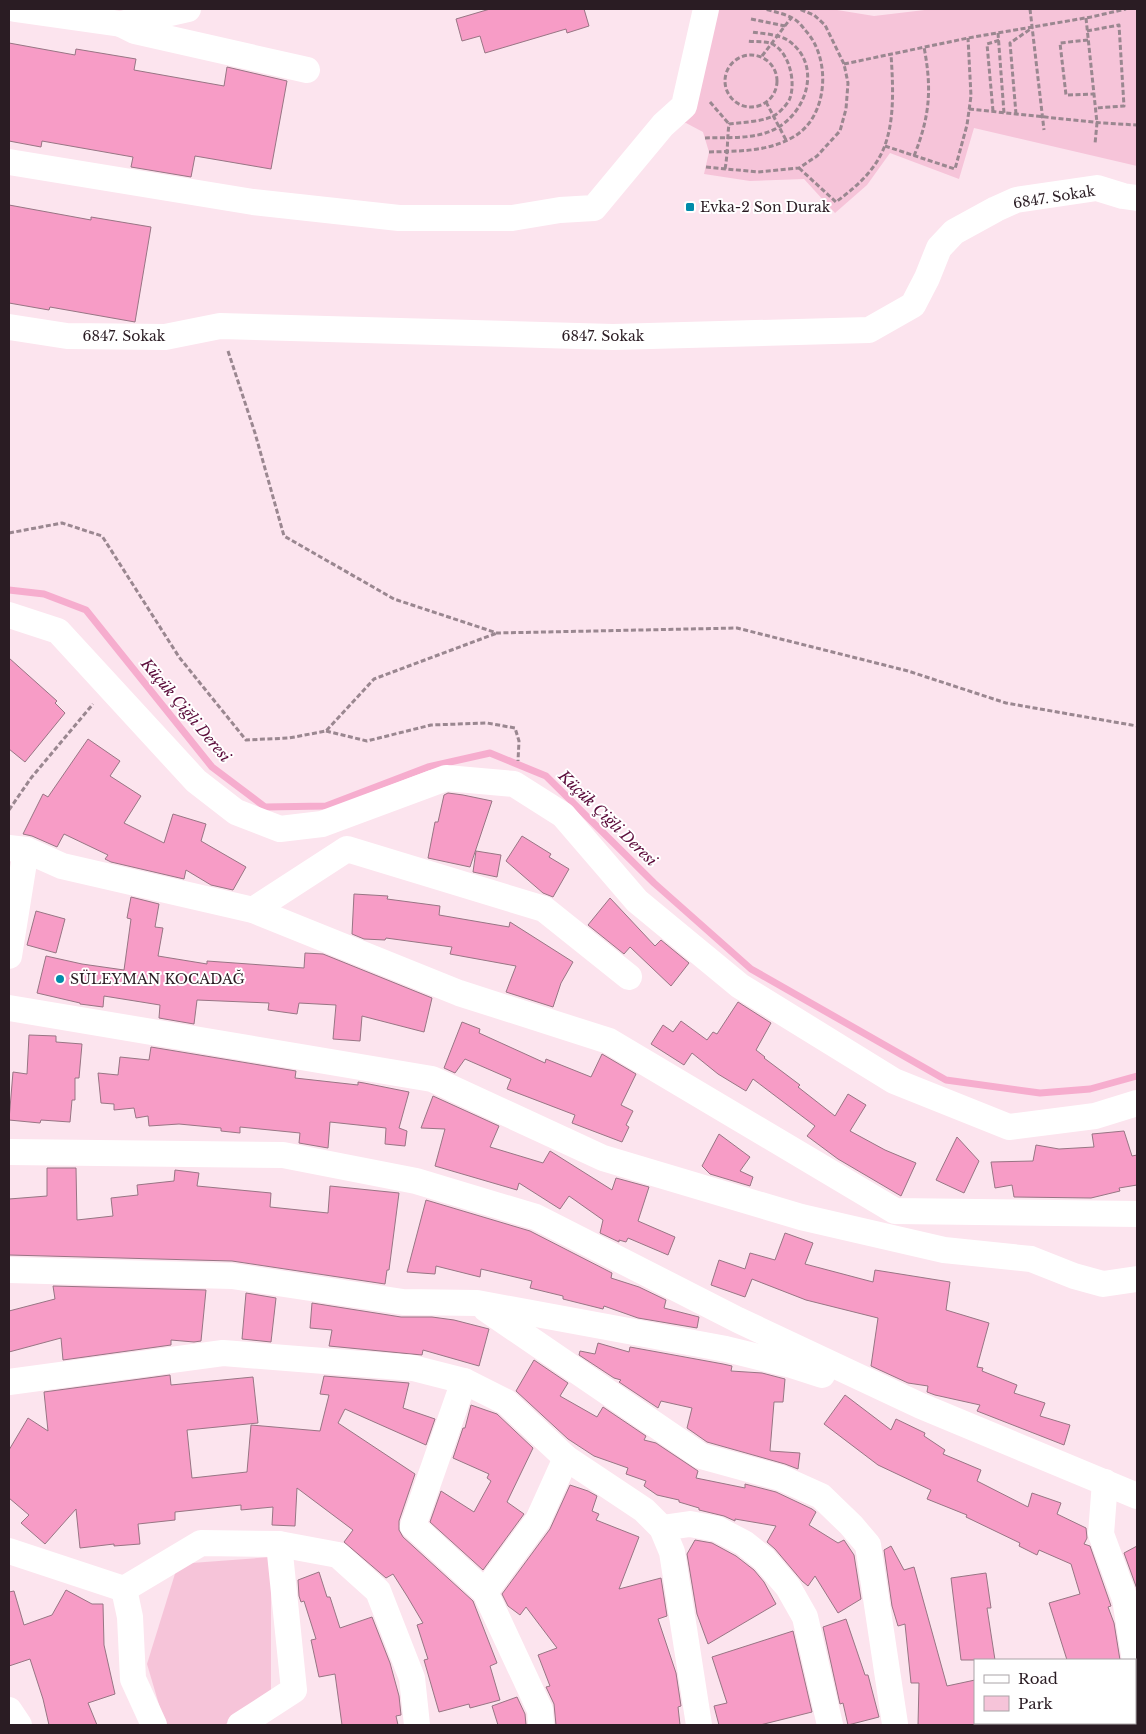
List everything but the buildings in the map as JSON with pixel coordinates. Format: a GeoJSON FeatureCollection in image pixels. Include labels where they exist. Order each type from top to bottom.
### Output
{"type":"FeatureCollection","features":[{"type":"Feature","properties":{"kind":"street"},"geometry":{"type":"LineString","coordinates":[[15,9],[121,24],[135,30],[307,70]]}},
{"type":"Feature","properties":{"kind":"street"},"geometry":{"type":"LineString","coordinates":[[121,24],[188,9]]}},
{"type":"Feature","properties":{"kind":"street"},"geometry":{"type":"LineString","coordinates":[[9,162],[252,202],[399,218],[512,218],[560,210],[594,208],[663,125],[684,106],[706,9]]}},
{"type":"Feature","properties":{"kind":"street","name":"6847. Sokak"},"geometry":{"type":"LineString","coordinates":[[9,327],[68,336],[165,337],[220,326],[612,337],[869,330],[914,305],[939,248],[954,232],[996,209],[1016,200],[1097,188],[1137,198]]}},
{"type":"Feature","properties":{"kind":"street"},"geometry":{"type":"LineString","coordinates":[[9,615],[58,631],[196,781],[236,812],[280,830],[322,824],[446,778],[514,784],[562,815],[637,902],[740,986],[894,1081],[1009,1127],[1095,1116],[1137,1103]]}},
{"type":"Feature","properties":{"kind":"street"},"geometry":{"type":"LineString","coordinates":[[9,956],[17,849],[62,866],[253,910],[459,993],[609,1041],[894,1211],[1137,1214]]}},
{"type":"Feature","properties":{"kind":"street"},"geometry":{"type":"LineString","coordinates":[[253,910],[347,849],[544,909],[629,977]]}},
{"type":"Feature","properties":{"kind":"street"},"geometry":{"type":"LineString","coordinates":[[9,1008],[432,1080],[603,1158],[801,1217],[944,1250],[1031,1259],[1074,1276],[1103,1284],[1137,1279]]}},
{"type":"Feature","properties":{"kind":"street"},"geometry":{"type":"LineString","coordinates":[[9,1152],[283,1156],[416,1180],[536,1217],[738,1320],[921,1406],[1137,1496]]}},
{"type":"Feature","properties":{"kind":"street"},"geometry":{"type":"LineString","coordinates":[[9,1270],[232,1276],[404,1302],[477,1304],[726,1349],[791,1365],[921,1406]]}},
{"type":"Feature","properties":{"kind":"street"},"geometry":{"type":"LineString","coordinates":[[477,1304],[701,1456],[781,1478],[821,1496],[851,1525],[868,1545],[893,1725]]}},
{"type":"Feature","properties":{"kind":"street"},"geometry":{"type":"LineString","coordinates":[[9,1382],[222,1353],[413,1368],[464,1381],[506,1402],[566,1458],[644,1510],[662,1528],[672,1552],[699,1725]]}},
{"type":"Feature","properties":{"kind":"street"},"geometry":{"type":"LineString","coordinates":[[464,1381],[413,1526],[485,1592],[540,1710],[540,1725]]}},
{"type":"Feature","properties":{"kind":"street"},"geometry":{"type":"LineString","coordinates":[[485,1592],[538,1520],[566,1458]]}},
{"type":"Feature","properties":{"kind":"street"},"geometry":{"type":"LineString","coordinates":[[1105,1482],[1101,1534],[1124,1599],[1135,1659]]}},
{"type":"Feature","properties":{"kind":"street"},"geometry":{"type":"LineString","coordinates":[[662,1528],[690,1524],[717,1529],[744,1543],[764,1558],[788,1587],[805,1617],[830,1725]]}},
{"type":"Feature","properties":{"kind":"street"},"geometry":{"type":"LineString","coordinates":[[9,1551],[124,1589],[201,1543],[279,1544],[338,1555],[378,1591],[412,1678],[416,1725]]}},
{"type":"Feature","properties":{"kind":"street"},"geometry":{"type":"LineString","coordinates":[[240,1725],[294,1690],[279,1544]]}},
{"type":"Feature","properties":{"kind":"street"},"geometry":{"type":"LineString","coordinates":[[124,1589],[130,1617],[134,1679],[154,1725]]}},
{"type":"Feature","properties":{"kind":"street"},"geometry":{"type":"LineString","coordinates":[[9,1710],[19,1725]]}},
{"type":"Feature","properties":{"kind":"path"},"geometry":{"type":"LineString","coordinates":[[709,152],[754,150],[774,146],[796,135],[809,124],[822,96],[823,66],[812,38],[795,20],[765,9]]}},
{"type":"Feature","properties":{"kind":"path"},"geometry":{"type":"LineString","coordinates":[[706,167],[758,172],[799,168],[817,156],[840,131],[846,108],[848,84],[844,64],[825,26],[814,15],[799,9]]}},
{"type":"Feature","properties":{"kind":"path"},"geometry":{"type":"LineString","coordinates":[[1030,9],[1044,130]]}},
{"type":"Feature","properties":{"kind":"path"},"geometry":{"type":"LineString","coordinates":[[844,64],[968,38],[1086,18],[1126,9]]}},
{"type":"Feature","properties":{"kind":"path"},"geometry":{"type":"LineString","coordinates":[[762,56],[791,18]]}},
{"type":"Feature","properties":{"kind":"path"},"geometry":{"type":"LineString","coordinates":[[1086,18],[1096,108],[1095,144]]}},
{"type":"Feature","properties":{"kind":"path"},"geometry":{"type":"LineString","coordinates":[[751,19],[785,26]]}},
{"type":"Feature","properties":{"kind":"path"},"geometry":{"type":"LineString","coordinates":[[1087,30],[1119,25],[1124,106],[1096,108]]}},
{"type":"Feature","properties":{"kind":"path"},"geometry":{"type":"LineString","coordinates":[[1016,114],[1010,43],[1033,27]]}},
{"type":"Feature","properties":{"kind":"path"},"geometry":{"type":"LineString","coordinates":[[705,138],[757,135],[779,127],[790,120],[803,101],[809,82],[805,60],[790,42],[778,36],[752,32]]}},
{"type":"Feature","properties":{"kind":"path"},"geometry":{"type":"LineString","coordinates":[[998,33],[1004,113]]}},
{"type":"Feature","properties":{"kind":"path"},"geometry":{"type":"LineString","coordinates":[[885,146],[955,169],[967,125],[971,96],[968,38]]}},
{"type":"Feature","properties":{"kind":"path"},"geometry":{"type":"LineString","coordinates":[[993,111],[987,44],[1000,40]]}},
{"type":"Feature","properties":{"kind":"path"},"geometry":{"type":"LineString","coordinates":[[1088,40],[1060,43],[1066,95],[1094,94]]}},
{"type":"Feature","properties":{"kind":"path"},"geometry":{"type":"LineString","coordinates":[[729,124],[758,121],[777,114],[790,99],[792,86],[790,66],[782,54],[772,44],[747,42]]}},
{"type":"Feature","properties":{"kind":"path"},"geometry":{"type":"LineString","coordinates":[[914,156],[922,134],[929,104],[928,68],[924,47]]}},
{"type":"Feature","properties":{"kind":"path"},"geometry":{"type":"LineString","coordinates":[[753,54],[762,56],[774,67],[778,82],[772,97],[766,102],[758,106],[740,105],[727,92],[726,74],[730,65],[736,59],[744,55],[753,54]]}},
{"type":"Feature","properties":{"kind":"path"},"geometry":{"type":"LineString","coordinates":[[799,168],[836,202],[854,189],[868,174],[879,159],[885,146],[894,89],[891,54]]}},
{"type":"Feature","properties":{"kind":"path"},"geometry":{"type":"LineString","coordinates":[[710,95],[710,102],[729,124],[725,169]]}},
{"type":"Feature","properties":{"kind":"path"},"geometry":{"type":"LineString","coordinates":[[766,102],[786,140]]}},
{"type":"Feature","properties":{"kind":"path"},"geometry":{"type":"LineString","coordinates":[[969,109],[1137,125]]}},
{"type":"Feature","properties":{"kind":"path"},"geometry":{"type":"LineString","coordinates":[[220,326],[255,433],[284,536],[394,599],[497,633]]}},
{"type":"Feature","properties":{"kind":"path"},"geometry":{"type":"LineString","coordinates":[[9,533],[62,523],[102,536],[179,657],[246,740],[289,738],[326,731],[367,742],[431,725],[486,723],[516,728],[519,741],[517,766]]}},
{"type":"Feature","properties":{"kind":"path"},"geometry":{"type":"LineString","coordinates":[[326,731],[374,679],[497,633],[737,628],[908,671],[1006,703],[1137,726]]}},
{"type":"Feature","properties":{"kind":"path"},"geometry":{"type":"LineString","coordinates":[[9,810],[30,778],[108,687]]}},
{"type":"Feature","properties":{"kind":"green space"},"geometry":{"type":"Polygon","coordinates":[[[706,9],[831,9],[874,16],[933,9],[1137,9],[1137,166],[974,128],[959,179],[890,153],[867,185],[835,213],[804,179],[750,181],[704,174],[709,152],[703,132],[686,123],[663,125],[706,9]]]}},
{"type":"Feature","properties":{"kind":"green space"},"geometry":{"type":"Polygon","coordinates":[[[271,1557],[271,1696],[224,1725],[165,1725],[147,1664],[178,1564],[271,1557]]]}},
{"type":"Feature","properties":{"kind":"waterway","name":"Küçük Çiğli Deresi"},"geometry":{"type":"LineString","coordinates":[[9,590],[44,594],[86,610],[212,767],[265,807],[326,806],[428,767],[490,753],[546,776],[654,883],[751,969],[946,1080],[1040,1093],[1090,1089],[1137,1076]]}},
{"type":"Feature","properties":{"kind":"place","name":"Evka-2 Son Durak"},"geometry":{"type":"Point","coordinates":[690,207]}},
{"type":"Feature","properties":{"kind":"place","name":"SÜLEYMAN KOCADAĞ"},"geometry":{"type":"Point","coordinates":[60,979]}}]}
